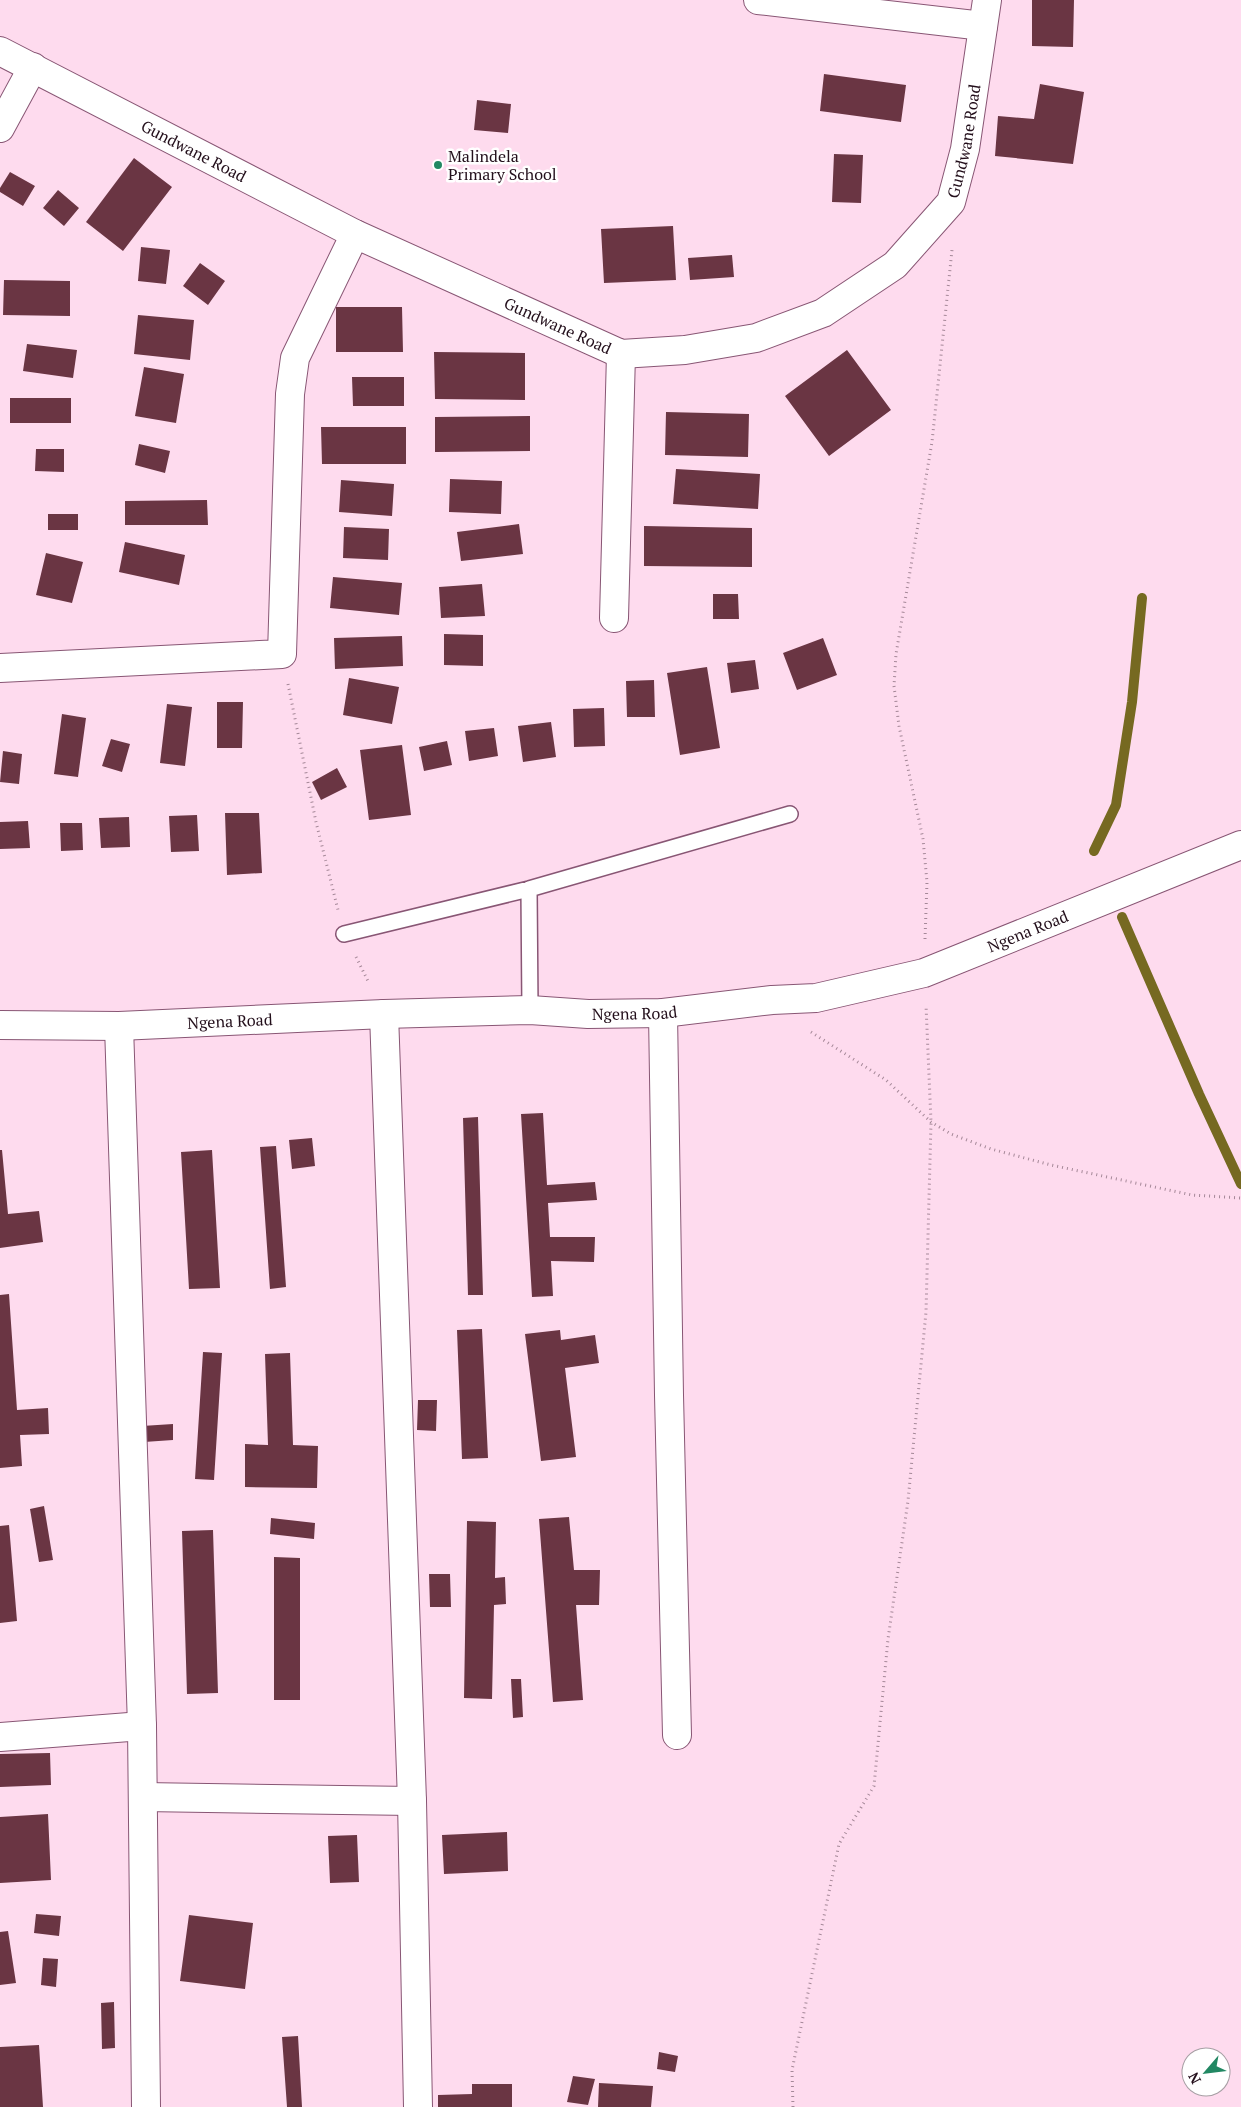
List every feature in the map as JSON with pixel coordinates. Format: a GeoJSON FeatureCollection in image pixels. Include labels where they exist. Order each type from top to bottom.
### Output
{"type":"FeatureCollection","features":[{"type":"Feature","properties":{"kind":"street"},"geometry":{"type":"LineString","coordinates":[[758,0],[985,13]]}},
{"type":"Feature","properties":{"kind":"street","name":"Gundwane Road"},"geometry":{"type":"LineString","coordinates":[[0,50],[355,234],[621,354],[685,350],[756,338],[823,313],[895,265],[951,202],[965,149],[985,13]]}},
{"type":"Feature","properties":{"kind":"street"},"geometry":{"type":"LineString","coordinates":[[0,128],[33,67]]}},
{"type":"Feature","properties":{"kind":"street"},"geometry":{"type":"LineString","coordinates":[[0,668],[282,654],[290,394],[295,358],[355,234]]}},
{"type":"Feature","properties":{"kind":"street"},"geometry":{"type":"LineString","coordinates":[[614,618],[621,354]]}},
{"type":"Feature","properties":{"kind":"street","name":"Ngena Road"},"geometry":{"type":"LineString","coordinates":[[0,1025],[119,1026],[384,1014],[530,1010],[588,1014],[663,1012],[772,1000],[816,998],[924,972],[1241,845]]}},
{"type":"Feature","properties":{"kind":"street"},"geometry":{"type":"LineString","coordinates":[[663,1012],[677,1735]]}},
{"type":"Feature","properties":{"kind":"street"},"geometry":{"type":"LineString","coordinates":[[384,1014],[412,1801],[418,2107]]}},
{"type":"Feature","properties":{"kind":"street"},"geometry":{"type":"LineString","coordinates":[[119,1026],[142,1726],[146,2107]]}},
{"type":"Feature","properties":{"kind":"street"},"geometry":{"type":"LineString","coordinates":[[0,1737],[142,1726]]}},
{"type":"Feature","properties":{"kind":"street"},"geometry":{"type":"LineString","coordinates":[[143,1797],[412,1801]]}},
{"type":"Feature","properties":{"kind":"lane"},"geometry":{"type":"LineString","coordinates":[[344,934],[529,889],[790,814]]}},
{"type":"Feature","properties":{"kind":"lane"},"geometry":{"type":"LineString","coordinates":[[529,889],[530,1010]]}},
{"type":"Feature","properties":{"kind":"path"},"geometry":{"type":"LineString","coordinates":[[793,2107],[792,2070],[839,1844],[874,1786],[888,1639],[908,1501],[926,1312],[931,1122],[924,972],[927,882],[923,840],[899,726],[894,686],[896,654],[932,442],[952,246],[951,202]]}},
{"type":"Feature","properties":{"kind":"path"},"geometry":{"type":"LineString","coordinates":[[282,654],[316,822],[344,934],[384,1014]]}},
{"type":"Feature","properties":{"kind":"path"},"geometry":{"type":"LineString","coordinates":[[772,1000],[823,1041],[886,1080],[931,1122],[951,1134],[991,1150],[1051,1165],[1192,1195],[1241,1198]]}},
{"type":"Feature","properties":{"kind":"building"},"geometry":{"type":"Polygon","coordinates":[[[1032,0],[1074,0],[1073,47],[1032,46],[1032,0]]]}},
{"type":"Feature","properties":{"kind":"building"},"geometry":{"type":"Polygon","coordinates":[[[824,74],[906,85],[901,122],[820,111],[824,74]]]}},
{"type":"Feature","properties":{"kind":"building"},"geometry":{"type":"Polygon","coordinates":[[[1040,84],[1084,92],[1073,164],[995,156],[998,116],[1034,119],[1040,84]]]}},
{"type":"Feature","properties":{"kind":"building"},"geometry":{"type":"Polygon","coordinates":[[[477,100],[511,104],[508,133],[474,130],[477,100]]]}},
{"type":"Feature","properties":{"kind":"building"},"geometry":{"type":"Polygon","coordinates":[[[834,154],[863,155],[861,203],[832,202],[834,154]]]}},
{"type":"Feature","properties":{"kind":"building"},"geometry":{"type":"Polygon","coordinates":[[[134,158],[172,187],[123,251],[86,222],[134,158]]]}},
{"type":"Feature","properties":{"kind":"building"},"geometry":{"type":"Polygon","coordinates":[[[10,172],[35,186],[23,206],[0,192],[0,188],[10,172]]]}},
{"type":"Feature","properties":{"kind":"building"},"geometry":{"type":"Polygon","coordinates":[[[58,190],[79,208],[64,226],[43,208],[58,190]]]}},
{"type":"Feature","properties":{"kind":"building"},"geometry":{"type":"Polygon","coordinates":[[[673,226],[676,280],[604,283],[601,229],[673,226]]]}},
{"type":"Feature","properties":{"kind":"building"},"geometry":{"type":"Polygon","coordinates":[[[141,247],[170,250],[166,284],[138,281],[141,247]]]}},
{"type":"Feature","properties":{"kind":"building"},"geometry":{"type":"Polygon","coordinates":[[[732,255],[734,277],[690,280],[688,258],[732,255]]]}},
{"type":"Feature","properties":{"kind":"building"},"geometry":{"type":"Polygon","coordinates":[[[200,263],[225,281],[208,305],[183,286],[200,263]]]}},
{"type":"Feature","properties":{"kind":"building"},"geometry":{"type":"Polygon","coordinates":[[[4,280],[70,281],[70,316],[3,315],[4,280]]]}},
{"type":"Feature","properties":{"kind":"building"},"geometry":{"type":"Polygon","coordinates":[[[336,307],[402,307],[403,352],[336,352],[336,307]]]}},
{"type":"Feature","properties":{"kind":"building"},"geometry":{"type":"Polygon","coordinates":[[[138,315],[194,320],[190,360],[134,354],[138,315]]]}},
{"type":"Feature","properties":{"kind":"building"},"geometry":{"type":"Polygon","coordinates":[[[27,344],[77,350],[73,378],[23,371],[27,344]]]}},
{"type":"Feature","properties":{"kind":"building"},"geometry":{"type":"Polygon","coordinates":[[[847,350],[891,410],[829,456],[785,396],[847,350]]]}},
{"type":"Feature","properties":{"kind":"building"},"geometry":{"type":"Polygon","coordinates":[[[434,352],[525,353],[525,400],[435,399],[434,352]]]}},
{"type":"Feature","properties":{"kind":"building"},"geometry":{"type":"Polygon","coordinates":[[[144,367],[184,374],[176,423],[135,416],[144,367]]]}},
{"type":"Feature","properties":{"kind":"building"},"geometry":{"type":"Polygon","coordinates":[[[352,377],[404,377],[404,406],[353,406],[352,377]]]}},
{"type":"Feature","properties":{"kind":"building"},"geometry":{"type":"Polygon","coordinates":[[[10,398],[71,398],[71,423],[10,423],[10,398]]]}},
{"type":"Feature","properties":{"kind":"building"},"geometry":{"type":"Polygon","coordinates":[[[666,412],[749,414],[748,457],[665,455],[666,412]]]}},
{"type":"Feature","properties":{"kind":"building"},"geometry":{"type":"Polygon","coordinates":[[[530,416],[530,451],[435,452],[435,417],[530,416]]]}},
{"type":"Feature","properties":{"kind":"building"},"geometry":{"type":"Polygon","coordinates":[[[321,427],[406,427],[406,464],[322,464],[321,427]]]}},
{"type":"Feature","properties":{"kind":"building"},"geometry":{"type":"Polygon","coordinates":[[[139,444],[170,451],[165,473],[135,465],[139,444]]]}},
{"type":"Feature","properties":{"kind":"building"},"geometry":{"type":"Polygon","coordinates":[[[36,449],[64,449],[64,472],[35,471],[36,449]]]}},
{"type":"Feature","properties":{"kind":"building"},"geometry":{"type":"Polygon","coordinates":[[[676,469],[760,474],[758,509],[673,504],[676,469]]]}},
{"type":"Feature","properties":{"kind":"building"},"geometry":{"type":"Polygon","coordinates":[[[450,479],[502,481],[501,514],[449,512],[450,479]]]}},
{"type":"Feature","properties":{"kind":"building"},"geometry":{"type":"Polygon","coordinates":[[[341,480],[394,484],[392,516],[339,512],[341,480]]]}},
{"type":"Feature","properties":{"kind":"building"},"geometry":{"type":"Polygon","coordinates":[[[207,500],[208,525],[125,525],[125,501],[207,500]]]}},
{"type":"Feature","properties":{"kind":"building"},"geometry":{"type":"Polygon","coordinates":[[[48,514],[78,514],[78,530],[48,530],[48,514]]]}},
{"type":"Feature","properties":{"kind":"building"},"geometry":{"type":"Polygon","coordinates":[[[519,524],[523,554],[461,561],[457,532],[519,524]]]}},
{"type":"Feature","properties":{"kind":"building"},"geometry":{"type":"Polygon","coordinates":[[[644,526],[752,528],[752,567],[644,566],[644,526]]]}},
{"type":"Feature","properties":{"kind":"building"},"geometry":{"type":"Polygon","coordinates":[[[344,527],[389,529],[388,560],[343,558],[344,527]]]}},
{"type":"Feature","properties":{"kind":"building"},"geometry":{"type":"Polygon","coordinates":[[[125,542],[185,555],[179,585],[119,572],[125,542]]]}},
{"type":"Feature","properties":{"kind":"building"},"geometry":{"type":"Polygon","coordinates":[[[46,553],[83,562],[72,603],[36,595],[46,553]]]}},
{"type":"Feature","properties":{"kind":"building"},"geometry":{"type":"Polygon","coordinates":[[[333,577],[402,583],[399,615],[330,608],[333,577]]]}},
{"type":"Feature","properties":{"kind":"building"},"geometry":{"type":"Polygon","coordinates":[[[482,584],[485,616],[441,618],[439,587],[482,584]]]}},
{"type":"Feature","properties":{"kind":"building"},"geometry":{"type":"Polygon","coordinates":[[[713,594],[738,594],[739,619],[713,619],[713,594]]]}},
{"type":"Feature","properties":{"kind":"building"},"geometry":{"type":"Polygon","coordinates":[[[444,634],[483,635],[483,666],[444,665],[444,634]]]}},
{"type":"Feature","properties":{"kind":"building"},"geometry":{"type":"Polygon","coordinates":[[[402,636],[403,666],[335,669],[334,638],[402,636]]]}},
{"type":"Feature","properties":{"kind":"building"},"geometry":{"type":"Polygon","coordinates":[[[823,638],[837,675],[797,690],[783,653],[823,638]]]}},
{"type":"Feature","properties":{"kind":"building"},"geometry":{"type":"Polygon","coordinates":[[[755,660],[759,689],[731,693],[727,663],[755,660]]]}},
{"type":"Feature","properties":{"kind":"building"},"geometry":{"type":"Polygon","coordinates":[[[707,667],[720,748],[680,755],[667,673],[707,667]]]}},
{"type":"Feature","properties":{"kind":"building"},"geometry":{"type":"Polygon","coordinates":[[[349,678],[399,687],[392,724],[343,715],[349,678]]]}},
{"type":"Feature","properties":{"kind":"building"},"geometry":{"type":"Polygon","coordinates":[[[654,680],[655,717],[627,717],[626,681],[654,680]]]}},
{"type":"Feature","properties":{"kind":"building"},"geometry":{"type":"Polygon","coordinates":[[[217,702],[243,702],[242,748],[217,748],[217,702]]]}},
{"type":"Feature","properties":{"kind":"building"},"geometry":{"type":"Polygon","coordinates":[[[167,704],[192,707],[185,766],[160,763],[167,704]]]}},
{"type":"Feature","properties":{"kind":"building"},"geometry":{"type":"Polygon","coordinates":[[[604,708],[605,746],[574,747],[573,709],[604,708]]]}},
{"type":"Feature","properties":{"kind":"building"},"geometry":{"type":"Polygon","coordinates":[[[62,714],[86,718],[78,777],[54,774],[62,714]]]}},
{"type":"Feature","properties":{"kind":"building"},"geometry":{"type":"Polygon","coordinates":[[[551,722],[556,757],[523,762],[518,726],[551,722]]]}},
{"type":"Feature","properties":{"kind":"building"},"geometry":{"type":"Polygon","coordinates":[[[494,728],[498,756],[469,761],[465,731],[494,728]]]}},
{"type":"Feature","properties":{"kind":"building"},"geometry":{"type":"Polygon","coordinates":[[[111,739],[130,744],[122,772],[102,766],[111,739]]]}},
{"type":"Feature","properties":{"kind":"building"},"geometry":{"type":"Polygon","coordinates":[[[447,741],[452,765],[424,771],[419,747],[447,741]]]}},
{"type":"Feature","properties":{"kind":"building"},"geometry":{"type":"Polygon","coordinates":[[[402,745],[411,815],[369,820],[360,750],[402,745]]]}},
{"type":"Feature","properties":{"kind":"building"},"geometry":{"type":"Polygon","coordinates":[[[3,751],[22,754],[19,784],[0,782],[3,751]]]}},
{"type":"Feature","properties":{"kind":"building"},"geometry":{"type":"Polygon","coordinates":[[[337,768],[347,787],[321,800],[312,782],[337,768]]]}},
{"type":"Feature","properties":{"kind":"building"},"geometry":{"type":"Polygon","coordinates":[[[225,813],[259,813],[262,873],[227,875],[225,813]]]}},
{"type":"Feature","properties":{"kind":"building"},"geometry":{"type":"Polygon","coordinates":[[[197,815],[199,851],[171,852],[169,816],[197,815]]]}},
{"type":"Feature","properties":{"kind":"building"},"geometry":{"type":"Polygon","coordinates":[[[129,817],[130,847],[101,848],[99,818],[129,817]]]}},
{"type":"Feature","properties":{"kind":"building"},"geometry":{"type":"Polygon","coordinates":[[[28,821],[30,848],[0,849],[0,822],[28,821]]]}},
{"type":"Feature","properties":{"kind":"building"},"geometry":{"type":"Polygon","coordinates":[[[60,823],[82,823],[83,850],[61,851],[60,823]]]}},
{"type":"Feature","properties":{"kind":"building"},"geometry":{"type":"Polygon","coordinates":[[[543,1113],[547,1185],[595,1182],[597,1200],[548,1203],[550,1237],[595,1237],[594,1262],[551,1261],[553,1296],[532,1297],[521,1114],[543,1113]]]}},
{"type":"Feature","properties":{"kind":"building"},"geometry":{"type":"Polygon","coordinates":[[[478,1117],[483,1295],[468,1295],[463,1118],[478,1117]]]}},
{"type":"Feature","properties":{"kind":"building"},"geometry":{"type":"Polygon","coordinates":[[[312,1138],[315,1166],[292,1169],[289,1140],[312,1138]]]}},
{"type":"Feature","properties":{"kind":"building"},"geometry":{"type":"Polygon","coordinates":[[[276,1146],[286,1287],[270,1289],[260,1147],[276,1146]]]}},
{"type":"Feature","properties":{"kind":"building"},"geometry":{"type":"Polygon","coordinates":[[[0,1150],[2,1150],[8,1214],[39,1211],[43,1242],[0,1248],[0,1150]]]}},
{"type":"Feature","properties":{"kind":"building"},"geometry":{"type":"Polygon","coordinates":[[[212,1150],[220,1288],[189,1289],[181,1152],[212,1150]]]}},
{"type":"Feature","properties":{"kind":"building"},"geometry":{"type":"Polygon","coordinates":[[[9,1294],[17,1410],[48,1408],[49,1434],[20,1435],[22,1466],[0,1468],[0,1295],[9,1294]]]}},
{"type":"Feature","properties":{"kind":"building"},"geometry":{"type":"Polygon","coordinates":[[[482,1329],[488,1458],[462,1459],[457,1330],[482,1329]]]}},
{"type":"Feature","properties":{"kind":"building"},"geometry":{"type":"Polygon","coordinates":[[[560,1330],[561,1340],[595,1335],[599,1363],[565,1368],[576,1457],[541,1461],[525,1334],[560,1330]]]}},
{"type":"Feature","properties":{"kind":"building"},"geometry":{"type":"Polygon","coordinates":[[[203,1352],[222,1353],[214,1480],[195,1479],[203,1352]]]}},
{"type":"Feature","properties":{"kind":"building"},"geometry":{"type":"Polygon","coordinates":[[[290,1353],[293,1445],[318,1446],[317,1488],[245,1487],[245,1444],[268,1445],[265,1354],[290,1353]]]}},
{"type":"Feature","properties":{"kind":"building"},"geometry":{"type":"Polygon","coordinates":[[[418,1400],[437,1400],[436,1431],[417,1430],[418,1400]]]}},
{"type":"Feature","properties":{"kind":"building"},"geometry":{"type":"Polygon","coordinates":[[[173,1424],[173,1440],[144,1442],[142,1426],[173,1424]]]}},
{"type":"Feature","properties":{"kind":"building"},"geometry":{"type":"Polygon","coordinates":[[[44,1506],[53,1560],[39,1562],[30,1509],[44,1506]]]}},
{"type":"Feature","properties":{"kind":"building"},"geometry":{"type":"Polygon","coordinates":[[[569,1517],[574,1570],[600,1570],[599,1605],[576,1605],[583,1700],[553,1702],[539,1519],[569,1517]]]}},
{"type":"Feature","properties":{"kind":"building"},"geometry":{"type":"Polygon","coordinates":[[[271,1518],[315,1523],[314,1539],[270,1534],[271,1518]]]}},
{"type":"Feature","properties":{"kind":"building"},"geometry":{"type":"Polygon","coordinates":[[[467,1521],[496,1522],[495,1578],[505,1577],[506,1604],[494,1605],[492,1699],[464,1698],[467,1521]]]}},
{"type":"Feature","properties":{"kind":"building"},"geometry":{"type":"Polygon","coordinates":[[[9,1525],[17,1621],[0,1623],[0,1526],[9,1525]]]}},
{"type":"Feature","properties":{"kind":"building"},"geometry":{"type":"Polygon","coordinates":[[[213,1530],[218,1693],[187,1694],[182,1531],[213,1530]]]}},
{"type":"Feature","properties":{"kind":"building"},"geometry":{"type":"Polygon","coordinates":[[[274,1557],[300,1558],[300,1700],[274,1700],[274,1557]]]}},
{"type":"Feature","properties":{"kind":"building"},"geometry":{"type":"Polygon","coordinates":[[[429,1574],[450,1574],[451,1607],[430,1607],[429,1574]]]}},
{"type":"Feature","properties":{"kind":"building"},"geometry":{"type":"Polygon","coordinates":[[[511,1679],[521,1679],[523,1717],[513,1718],[511,1679]]]}},
{"type":"Feature","properties":{"kind":"building"},"geometry":{"type":"Polygon","coordinates":[[[50,1753],[51,1785],[0,1787],[0,1754],[50,1753]]]}},
{"type":"Feature","properties":{"kind":"building"},"geometry":{"type":"Polygon","coordinates":[[[48,1814],[51,1880],[0,1883],[0,1817],[48,1814]]]}},
{"type":"Feature","properties":{"kind":"building"},"geometry":{"type":"Polygon","coordinates":[[[507,1832],[508,1871],[444,1874],[442,1835],[507,1832]]]}},
{"type":"Feature","properties":{"kind":"building"},"geometry":{"type":"Polygon","coordinates":[[[357,1835],[359,1882],[330,1883],[328,1836],[357,1835]]]}},
{"type":"Feature","properties":{"kind":"building"},"geometry":{"type":"Polygon","coordinates":[[[36,1914],[61,1916],[59,1936],[34,1933],[36,1914]]]}},
{"type":"Feature","properties":{"kind":"building"},"geometry":{"type":"Polygon","coordinates":[[[189,1915],[253,1923],[245,1989],[180,1981],[189,1915]]]}},
{"type":"Feature","properties":{"kind":"building"},"geometry":{"type":"Polygon","coordinates":[[[8,1931],[16,1983],[0,1985],[0,1932],[8,1931]]]}},
{"type":"Feature","properties":{"kind":"building"},"geometry":{"type":"Polygon","coordinates":[[[43,1958],[58,1959],[56,1987],[41,1985],[43,1958]]]}},
{"type":"Feature","properties":{"kind":"building"},"geometry":{"type":"Polygon","coordinates":[[[114,2002],[115,2048],[102,2049],[101,2003],[114,2002]]]}},
{"type":"Feature","properties":{"kind":"building"},"geometry":{"type":"Polygon","coordinates":[[[298,2036],[302,2107],[287,2107],[282,2037],[298,2036]]]}},
{"type":"Feature","properties":{"kind":"building"},"geometry":{"type":"Polygon","coordinates":[[[39,2045],[43,2107],[0,2107],[0,2047],[39,2045]]]}},
{"type":"Feature","properties":{"kind":"building"},"geometry":{"type":"Polygon","coordinates":[[[659,2052],[678,2056],[675,2072],[657,2069],[659,2052]]]}},
{"type":"Feature","properties":{"kind":"building"},"geometry":{"type":"Polygon","coordinates":[[[573,2076],[595,2079],[588,2105],[567,2102],[573,2076]]]}},
{"type":"Feature","properties":{"kind":"building"},"geometry":{"type":"Polygon","coordinates":[[[599,2083],[653,2086],[651,2107],[598,2107],[599,2083]]]}},
{"type":"Feature","properties":{"kind":"building"},"geometry":{"type":"Polygon","coordinates":[[[472,2084],[512,2084],[512,2107],[438,2107],[438,2095],[472,2094],[472,2084]]]}},
{"type":"Feature","properties":{"kind":"waterway"},"geometry":{"type":"LineString","coordinates":[[1094,851],[1116,805],[1132,702],[1142,598]]}},
{"type":"Feature","properties":{"kind":"waterway"},"geometry":{"type":"LineString","coordinates":[[1122,917],[1199,1094],[1241,1184]]}},
{"type":"Feature","properties":{"kind":"place","name":"Malindela Primary School"},"geometry":{"type":"Point","coordinates":[438,165]}}]}
